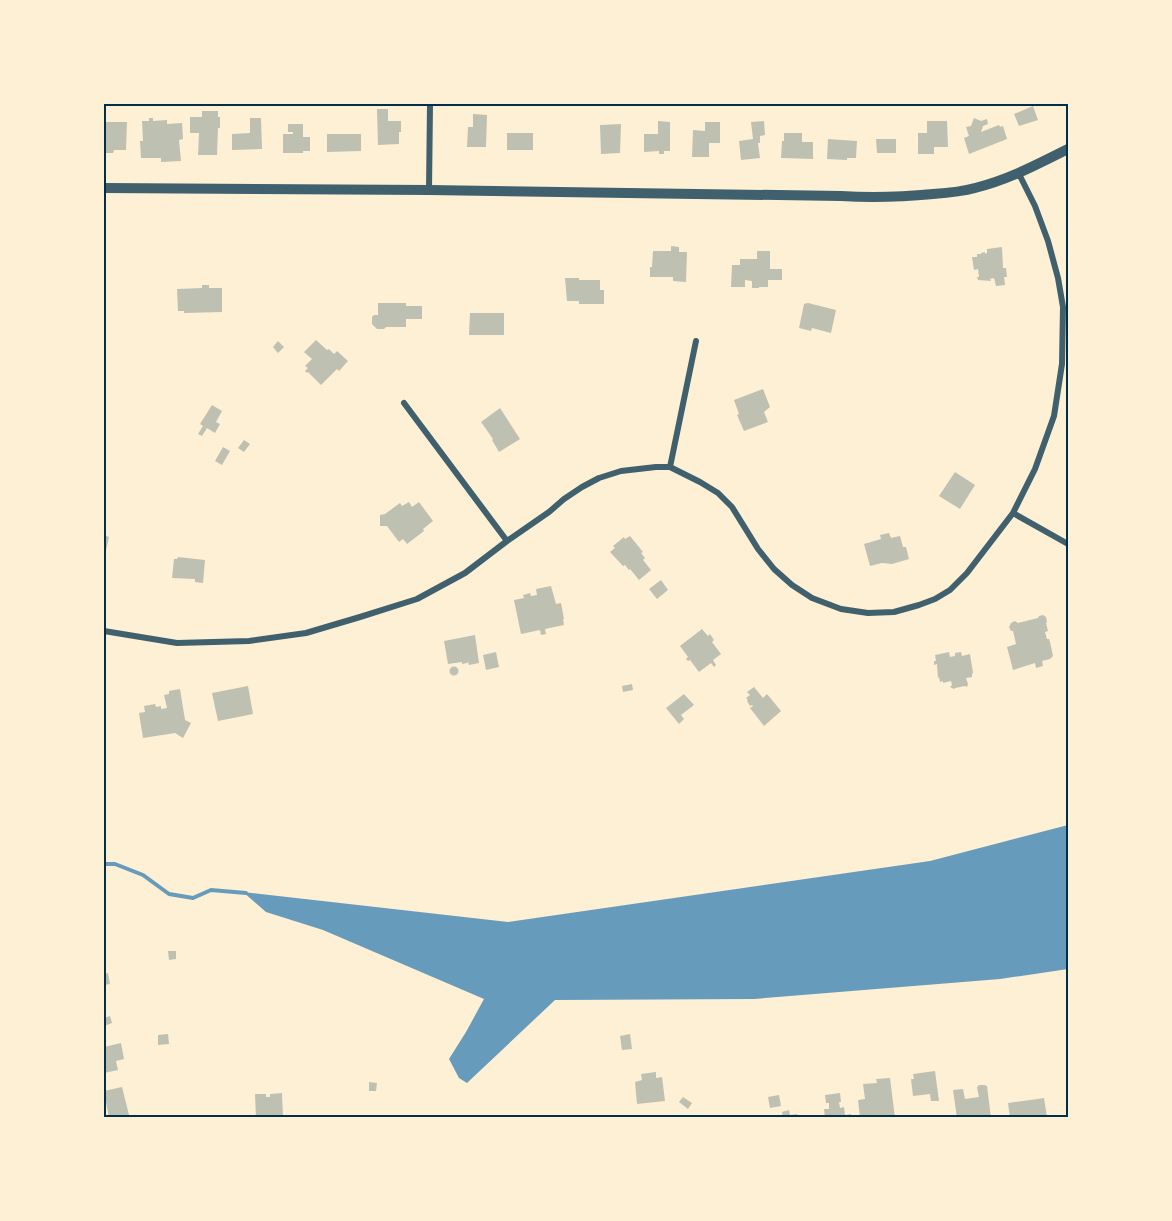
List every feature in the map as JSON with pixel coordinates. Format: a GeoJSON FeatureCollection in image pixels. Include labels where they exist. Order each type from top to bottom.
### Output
{"type":"FeatureCollection","features":[{"type":"Feature","properties":{"kind":"street"},"geometry":{"type":"LineString","coordinates":[[429,190],[430,104]]}},
{"type":"Feature","properties":{"kind":"street"},"geometry":{"type":"LineString","coordinates":[[104,188],[906,197],[975,188],[1019,174],[1068,149]]}},
{"type":"Feature","properties":{"kind":"street"},"geometry":{"type":"LineString","coordinates":[[104,631],[177,643],[249,641],[306,633],[360,618],[417,598],[465,573],[582,487],[599,478],[621,471],[656,467],[670,467],[718,493],[732,507],[758,549],[774,568],[792,585],[812,598],[841,609],[868,613],[894,612],[935,598],[950,590],[967,573],[1013,513],[1035,469],[1054,416],[1062,364],[1066,307],[1048,241],[1035,206],[1019,174]]}},
{"type":"Feature","properties":{"kind":"street"},"geometry":{"type":"LineString","coordinates":[[670,467],[696,341]]}},
{"type":"Feature","properties":{"kind":"street"},"geometry":{"type":"LineString","coordinates":[[404,403],[507,541]]}},
{"type":"Feature","properties":{"kind":"street"},"geometry":{"type":"LineString","coordinates":[[1013,513],[1068,544]]}},
{"type":"Feature","properties":{"kind":"water"},"geometry":{"type":"Polygon","coordinates":[[[1068,825],[1068,969],[1000,979],[754,999],[555,1000],[467,1083],[459,1078],[449,1059],[484,999],[323,930],[266,912],[243,892],[508,922],[930,861],[1068,825]]]}},
{"type":"Feature","properties":{"kind":"building"},"geometry":{"type":"Polygon","coordinates":[[[1033,106],[1038,120],[1019,126],[1014,114],[1033,106]]]}},
{"type":"Feature","properties":{"kind":"building"},"geometry":{"type":"Polygon","coordinates":[[[377,109],[388,109],[388,121],[401,121],[399,144],[378,145],[377,109]]]}},
{"type":"Feature","properties":{"kind":"building"},"geometry":{"type":"Polygon","coordinates":[[[202,111],[218,111],[220,128],[218,128],[217,155],[198,155],[199,133],[190,133],[190,117],[202,117],[202,111]]]}},
{"type":"Feature","properties":{"kind":"building"},"geometry":{"type":"Polygon","coordinates":[[[473,114],[487,115],[486,147],[467,147],[468,127],[473,127],[473,114]]]}},
{"type":"Feature","properties":{"kind":"building"},"geometry":{"type":"Polygon","coordinates":[[[149,118],[153,118],[153,121],[167,120],[167,124],[182,123],[183,139],[179,140],[181,161],[161,162],[161,158],[141,158],[142,121],[149,121],[149,118]]]}},
{"type":"Feature","properties":{"kind":"building"},"geometry":{"type":"Polygon","coordinates":[[[250,118],[261,118],[262,149],[232,150],[232,134],[250,133],[250,118]]]}},
{"type":"Feature","properties":{"kind":"building"},"geometry":{"type":"Polygon","coordinates":[[[974,118],[981,121],[987,119],[988,124],[983,126],[981,132],[999,125],[1003,126],[1007,139],[969,154],[964,138],[969,136],[966,127],[971,126],[974,118]]]}},
{"type":"Feature","properties":{"kind":"building"},"geometry":{"type":"Polygon","coordinates":[[[658,121],[670,122],[670,151],[664,151],[664,154],[659,154],[659,151],[644,152],[644,134],[658,134],[658,121]]]}},
{"type":"Feature","properties":{"kind":"building"},"geometry":{"type":"Polygon","coordinates":[[[764,121],[765,135],[760,136],[760,143],[758,143],[760,158],[741,160],[739,141],[753,139],[751,122],[764,121]]]}},
{"type":"Feature","properties":{"kind":"building"},"geometry":{"type":"Polygon","coordinates":[[[927,121],[947,121],[948,147],[934,147],[934,154],[918,154],[918,133],[927,133],[927,121]]]}},
{"type":"Feature","properties":{"kind":"building"},"geometry":{"type":"Polygon","coordinates":[[[106,122],[127,122],[126,150],[104,153],[106,122]]]}},
{"type":"Feature","properties":{"kind":"building"},"geometry":{"type":"Polygon","coordinates":[[[705,122],[720,122],[720,143],[709,143],[709,157],[692,157],[693,130],[705,131],[705,122]]]}},
{"type":"Feature","properties":{"kind":"building"},"geometry":{"type":"Polygon","coordinates":[[[288,124],[303,124],[303,137],[310,137],[310,151],[283,153],[283,134],[293,134],[293,132],[288,132],[288,124]]]}},
{"type":"Feature","properties":{"kind":"building"},"geometry":{"type":"Polygon","coordinates":[[[621,124],[620,153],[601,154],[600,125],[621,124]]]}},
{"type":"Feature","properties":{"kind":"building"},"geometry":{"type":"Polygon","coordinates":[[[507,133],[533,133],[533,150],[507,150],[507,133]]]}},
{"type":"Feature","properties":{"kind":"building"},"geometry":{"type":"Polygon","coordinates":[[[784,133],[802,133],[802,142],[813,142],[813,159],[781,158],[784,133]]]}},
{"type":"Feature","properties":{"kind":"building"},"geometry":{"type":"Polygon","coordinates":[[[327,134],[361,134],[361,151],[327,152],[327,134]]]}},
{"type":"Feature","properties":{"kind":"building"},"geometry":{"type":"Polygon","coordinates":[[[828,139],[857,141],[856,158],[827,159],[828,139]]]}},
{"type":"Feature","properties":{"kind":"building"},"geometry":{"type":"Polygon","coordinates":[[[876,139],[896,139],[896,153],[877,153],[876,139]]]}},
{"type":"Feature","properties":{"kind":"building"},"geometry":{"type":"Polygon","coordinates":[[[671,246],[679,247],[679,252],[687,252],[686,282],[673,281],[673,277],[650,277],[653,251],[671,251],[671,246]]]}},
{"type":"Feature","properties":{"kind":"building"},"geometry":{"type":"Polygon","coordinates":[[[1002,247],[1003,268],[1006,268],[1007,277],[1004,277],[1005,285],[996,286],[994,278],[990,279],[991,281],[978,280],[978,269],[974,270],[972,257],[987,253],[987,249],[1002,247]]]}},
{"type":"Feature","properties":{"kind":"building"},"geometry":{"type":"Polygon","coordinates":[[[757,251],[770,251],[770,269],[782,269],[782,280],[768,280],[768,287],[752,288],[752,281],[745,280],[745,287],[731,287],[732,265],[740,265],[740,259],[757,259],[757,251]]]}},
{"type":"Feature","properties":{"kind":"building"},"geometry":{"type":"Polygon","coordinates":[[[565,278],[600,280],[600,290],[604,290],[604,304],[579,304],[579,301],[567,301],[565,278]]]}},
{"type":"Feature","properties":{"kind":"building"},"geometry":{"type":"Polygon","coordinates":[[[202,285],[209,285],[209,288],[222,288],[222,312],[184,313],[184,311],[178,311],[177,289],[202,288],[202,285]]]}},
{"type":"Feature","properties":{"kind":"building"},"geometry":{"type":"Polygon","coordinates":[[[378,303],[406,303],[406,306],[422,306],[422,319],[406,319],[406,327],[377,329],[372,324],[372,317],[378,315],[378,303]]]}},
{"type":"Feature","properties":{"kind":"building"},"geometry":{"type":"Polygon","coordinates":[[[804,304],[836,310],[831,333],[812,328],[811,331],[799,328],[804,304]]]}},
{"type":"Feature","properties":{"kind":"building"},"geometry":{"type":"Polygon","coordinates":[[[470,313],[504,313],[504,335],[469,335],[470,313]]]}},
{"type":"Feature","properties":{"kind":"building"},"geometry":{"type":"Polygon","coordinates":[[[316,340],[334,354],[337,351],[348,361],[321,385],[305,371],[308,368],[305,366],[312,359],[304,352],[316,340]]]}},
{"type":"Feature","properties":{"kind":"building"},"geometry":{"type":"Polygon","coordinates":[[[278,341],[284,347],[278,353],[273,347],[278,341]]]}},
{"type":"Feature","properties":{"kind":"building"},"geometry":{"type":"Polygon","coordinates":[[[763,389],[770,407],[764,412],[768,422],[744,431],[734,400],[763,389]]]}},
{"type":"Feature","properties":{"kind":"building"},"geometry":{"type":"Polygon","coordinates":[[[212,405],[222,411],[216,422],[220,424],[215,433],[207,428],[202,436],[198,434],[203,426],[200,424],[212,405]]]}},
{"type":"Feature","properties":{"kind":"building"},"geometry":{"type":"Polygon","coordinates":[[[500,408],[520,439],[499,452],[481,422],[500,408]]]}},
{"type":"Feature","properties":{"kind":"building"},"geometry":{"type":"Polygon","coordinates":[[[244,440],[250,444],[244,452],[238,448],[244,440]]]}},
{"type":"Feature","properties":{"kind":"building"},"geometry":{"type":"Polygon","coordinates":[[[223,447],[230,451],[222,465],[215,461],[223,447]]]}},
{"type":"Feature","properties":{"kind":"building"},"geometry":{"type":"Polygon","coordinates":[[[955,472],[975,485],[960,509],[939,496],[955,472]]]}},
{"type":"Feature","properties":{"kind":"building"},"geometry":{"type":"Polygon","coordinates":[[[409,502],[412,507],[419,502],[433,521],[407,544],[403,539],[399,542],[387,526],[380,526],[380,515],[400,503],[402,506],[409,502]]]}},
{"type":"Feature","properties":{"kind":"building"},"geometry":{"type":"Polygon","coordinates":[[[889,533],[891,538],[900,536],[909,559],[892,564],[882,563],[870,566],[864,544],[881,539],[880,535],[889,533]]]}},
{"type":"Feature","properties":{"kind":"building"},"geometry":{"type":"Polygon","coordinates":[[[104,535],[109,537],[106,551],[104,550],[104,535]]]}},
{"type":"Feature","properties":{"kind":"building"},"geometry":{"type":"Polygon","coordinates":[[[630,536],[643,552],[641,553],[645,558],[643,560],[651,570],[639,580],[610,552],[615,548],[613,546],[624,537],[625,539],[630,536]]]}},
{"type":"Feature","properties":{"kind":"building"},"geometry":{"type":"Polygon","coordinates":[[[178,557],[205,560],[203,583],[195,582],[195,579],[172,578],[174,559],[178,557]]]}},
{"type":"Feature","properties":{"kind":"building"},"geometry":{"type":"Polygon","coordinates":[[[661,580],[668,590],[657,599],[649,589],[661,580]]]}},
{"type":"Feature","properties":{"kind":"building"},"geometry":{"type":"Polygon","coordinates":[[[551,586],[556,604],[561,603],[564,625],[545,629],[546,634],[541,635],[540,630],[521,634],[514,600],[524,598],[523,595],[530,593],[531,596],[537,595],[536,589],[551,586]]]}},
{"type":"Feature","properties":{"kind":"building"},"geometry":{"type":"Polygon","coordinates":[[[1043,615],[1046,617],[1048,631],[1045,632],[1053,656],[1042,661],[1043,666],[1036,668],[1035,663],[1013,670],[1007,647],[1016,644],[1013,631],[1009,627],[1011,623],[1043,615]]]}},
{"type":"Feature","properties":{"kind":"building"},"geometry":{"type":"Polygon","coordinates":[[[702,629],[708,636],[710,634],[714,640],[712,642],[721,654],[713,660],[716,665],[714,667],[711,663],[699,672],[690,660],[686,659],[688,657],[680,646],[702,629]]]}},
{"type":"Feature","properties":{"kind":"building"},"geometry":{"type":"Polygon","coordinates":[[[475,635],[479,663],[448,664],[444,641],[475,635]]]}},
{"type":"Feature","properties":{"kind":"building"},"geometry":{"type":"Polygon","coordinates":[[[496,652],[499,667],[486,670],[483,655],[496,652]]]}},
{"type":"Feature","properties":{"kind":"building"},"geometry":{"type":"Polygon","coordinates":[[[949,652],[950,657],[961,652],[962,656],[970,654],[973,673],[972,677],[966,678],[967,687],[954,689],[950,687],[951,681],[940,682],[937,664],[934,665],[935,655],[949,652]]]}},
{"type":"Feature","properties":{"kind":"building"},"geometry":{"type":"Polygon","coordinates":[[[454,666],[459,671],[454,676],[449,671],[454,666]]]}},
{"type":"Feature","properties":{"kind":"building"},"geometry":{"type":"Polygon","coordinates":[[[632,684],[633,690],[623,692],[622,686],[632,684]]]}},
{"type":"Feature","properties":{"kind":"building"},"geometry":{"type":"Polygon","coordinates":[[[248,686],[253,714],[218,721],[212,693],[248,686]]]}},
{"type":"Feature","properties":{"kind":"building"},"geometry":{"type":"Polygon","coordinates":[[[754,687],[763,698],[767,694],[781,711],[764,726],[750,708],[753,706],[750,706],[746,698],[750,695],[747,692],[754,687]]]}},
{"type":"Feature","properties":{"kind":"building"},"geometry":{"type":"Polygon","coordinates":[[[180,689],[185,720],[191,723],[183,738],[175,733],[143,738],[139,713],[145,712],[144,706],[155,704],[156,707],[161,706],[161,709],[167,708],[164,695],[169,694],[169,691],[180,689]]]}},
{"type":"Feature","properties":{"kind":"building"},"geometry":{"type":"Polygon","coordinates":[[[684,694],[694,705],[681,715],[684,719],[679,724],[666,708],[684,694]]]}},
{"type":"Feature","properties":{"kind":"building"},"geometry":{"type":"Polygon","coordinates":[[[168,951],[176,951],[176,959],[169,960],[168,951]]]}},
{"type":"Feature","properties":{"kind":"building"},"geometry":{"type":"Polygon","coordinates":[[[108,973],[110,984],[104,985],[104,974],[108,973]]]}},
{"type":"Feature","properties":{"kind":"building"},"geometry":{"type":"Polygon","coordinates":[[[110,1016],[112,1023],[104,1026],[104,1018],[110,1016]]]}},
{"type":"Feature","properties":{"kind":"building"},"geometry":{"type":"Polygon","coordinates":[[[168,1034],[169,1044],[158,1045],[158,1035],[168,1034]]]}},
{"type":"Feature","properties":{"kind":"building"},"geometry":{"type":"Polygon","coordinates":[[[630,1034],[632,1049],[622,1050],[620,1036],[630,1034]]]}},
{"type":"Feature","properties":{"kind":"building"},"geometry":{"type":"Polygon","coordinates":[[[121,1043],[124,1059],[116,1061],[118,1070],[104,1073],[104,1047],[121,1043]]]}},
{"type":"Feature","properties":{"kind":"building"},"geometry":{"type":"Polygon","coordinates":[[[935,1071],[939,1101],[931,1101],[930,1094],[913,1096],[911,1079],[914,1079],[913,1074],[935,1071]]]}},
{"type":"Feature","properties":{"kind":"building"},"geometry":{"type":"Polygon","coordinates":[[[656,1072],[656,1078],[662,1077],[665,1101],[637,1104],[635,1082],[642,1080],[641,1074],[656,1072]]]}},
{"type":"Feature","properties":{"kind":"building"},"geometry":{"type":"Polygon","coordinates":[[[890,1078],[895,1118],[860,1118],[858,1100],[865,1099],[863,1084],[877,1083],[876,1079],[890,1078]]]}},
{"type":"Feature","properties":{"kind":"building"},"geometry":{"type":"Polygon","coordinates":[[[369,1082],[377,1083],[376,1091],[369,1091],[369,1082]]]}},
{"type":"Feature","properties":{"kind":"building"},"geometry":{"type":"Polygon","coordinates":[[[987,1086],[991,1118],[957,1118],[953,1090],[963,1089],[965,1099],[979,1097],[977,1087],[987,1086]]]}},
{"type":"Feature","properties":{"kind":"building"},"geometry":{"type":"Polygon","coordinates":[[[122,1087],[129,1115],[109,1118],[104,1091],[122,1087]]]}},
{"type":"Feature","properties":{"kind":"building"},"geometry":{"type":"Polygon","coordinates":[[[282,1093],[283,1118],[256,1118],[255,1094],[266,1094],[266,1097],[270,1097],[270,1094],[282,1093]]]}},
{"type":"Feature","properties":{"kind":"building"},"geometry":{"type":"Polygon","coordinates":[[[840,1093],[840,1108],[844,1107],[845,1115],[851,1114],[851,1118],[825,1118],[824,1109],[829,1109],[829,1103],[826,1103],[825,1095],[840,1093]]]}},
{"type":"Feature","properties":{"kind":"building"},"geometry":{"type":"Polygon","coordinates":[[[779,1095],[781,1106],[770,1108],[768,1097],[779,1095]]]}},
{"type":"Feature","properties":{"kind":"building"},"geometry":{"type":"Polygon","coordinates":[[[683,1097],[692,1103],[688,1109],[679,1102],[683,1097]]]}},
{"type":"Feature","properties":{"kind":"building"},"geometry":{"type":"Polygon","coordinates":[[[1044,1098],[1047,1117],[1010,1118],[1008,1103],[1044,1098]]]}},
{"type":"Feature","properties":{"kind":"building"},"geometry":{"type":"Polygon","coordinates":[[[789,1110],[790,1115],[797,1114],[798,1118],[783,1118],[782,1112],[789,1110]]]}},
{"type":"Feature","properties":{"kind":"waterway"},"geometry":{"type":"LineString","coordinates":[[104,864],[115,864],[143,875],[169,894],[193,898],[211,890],[246,893]]}}]}
